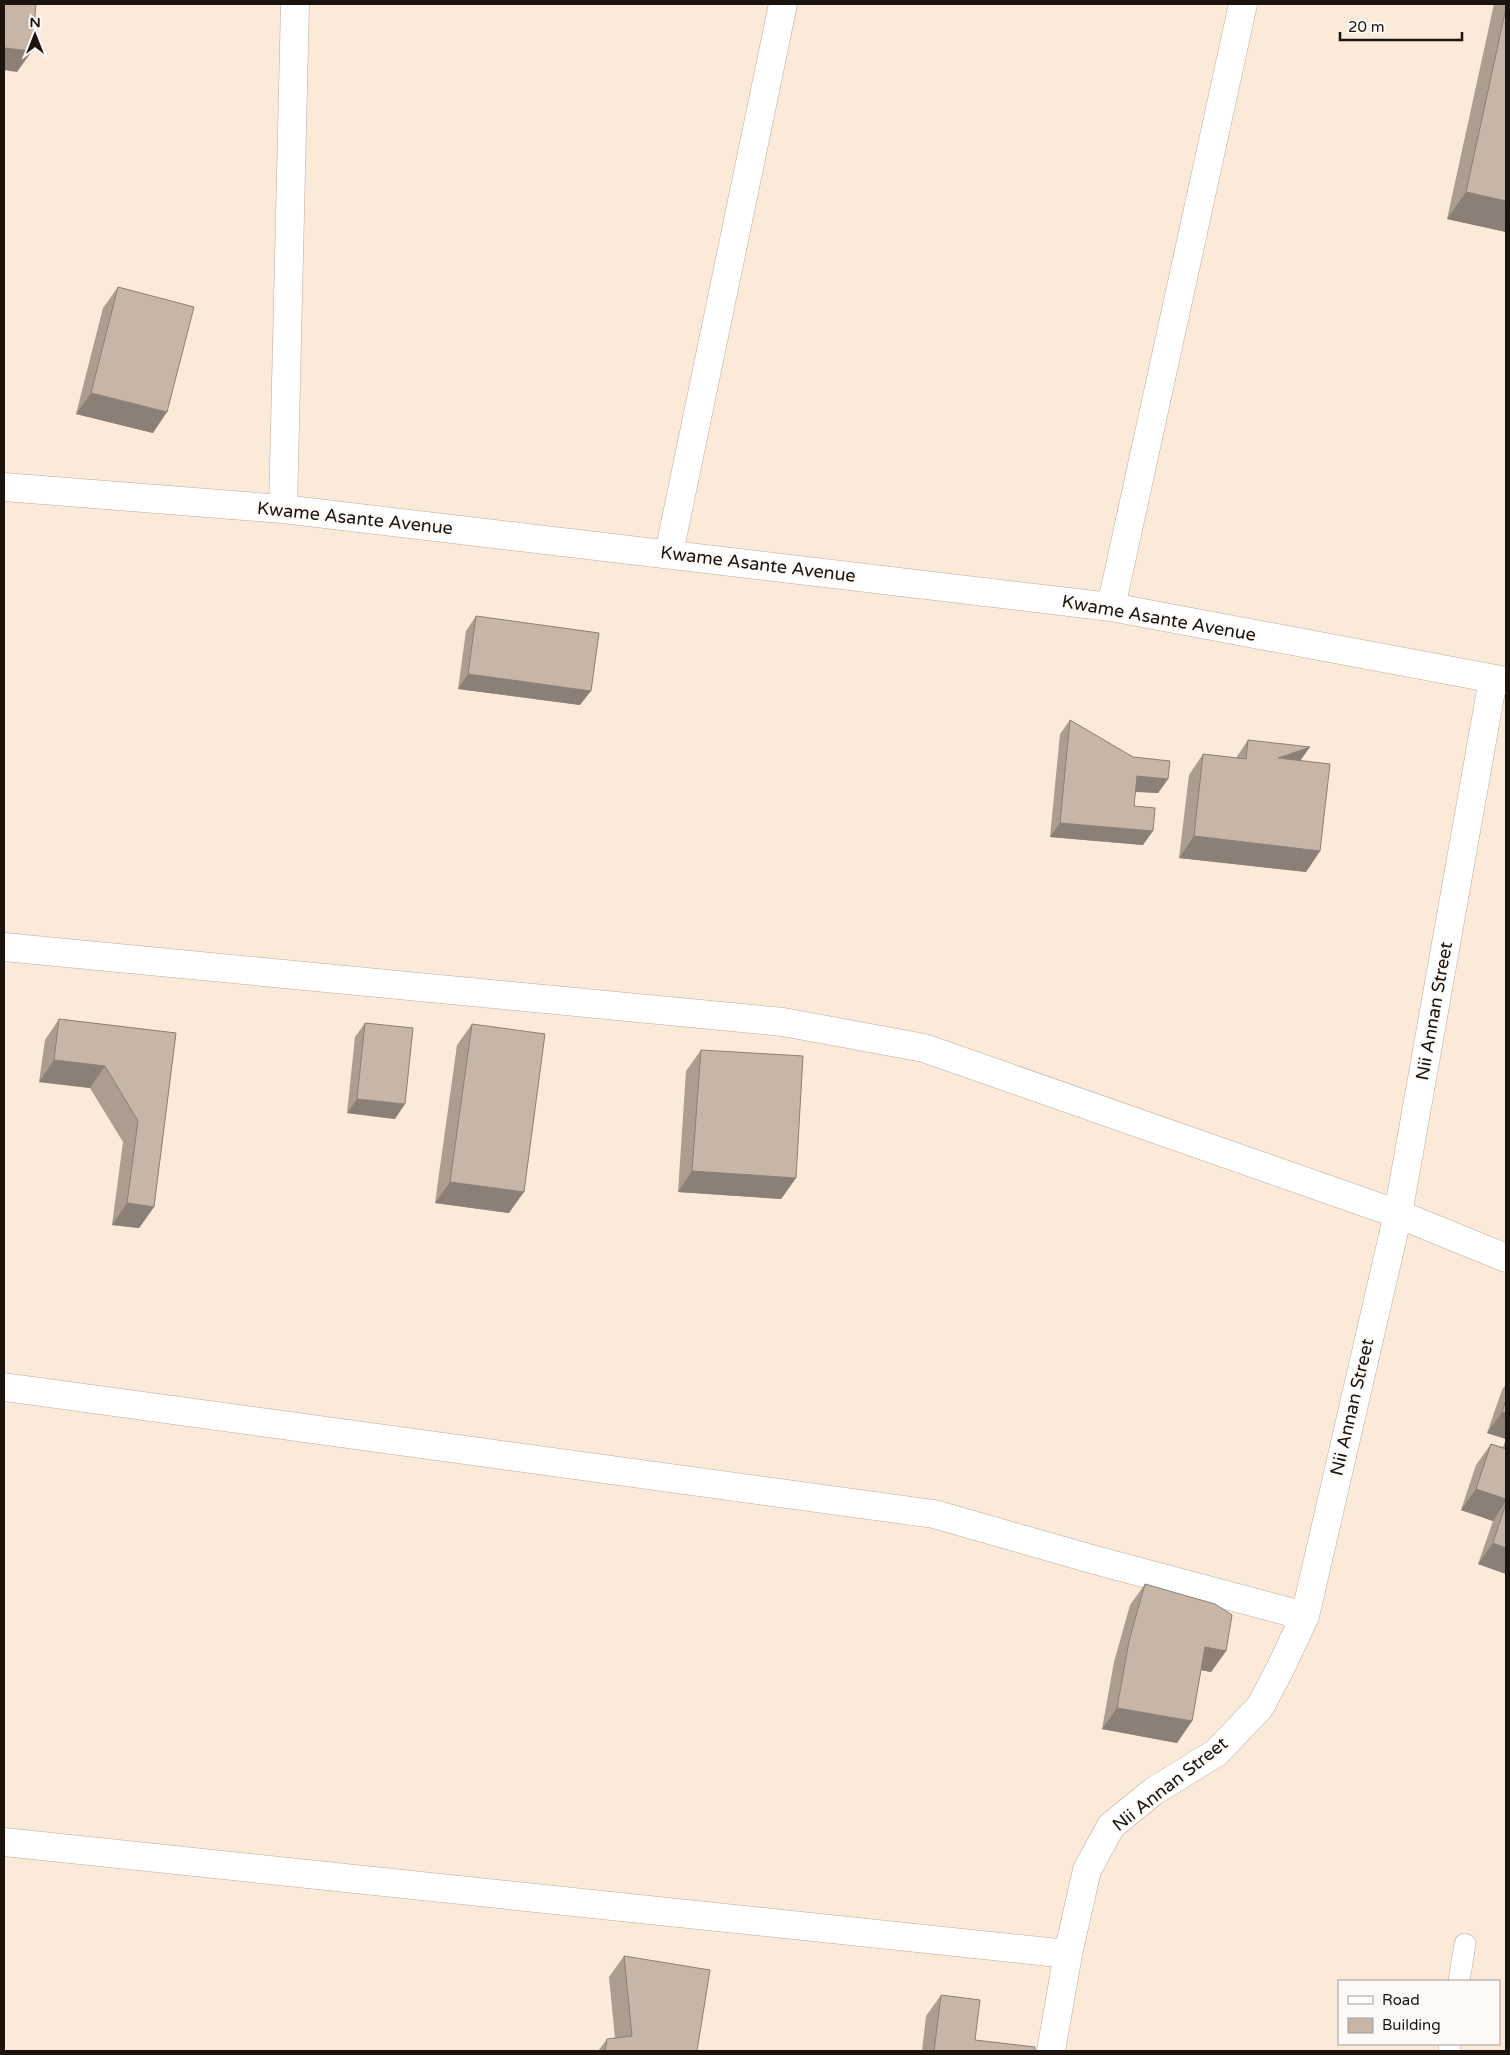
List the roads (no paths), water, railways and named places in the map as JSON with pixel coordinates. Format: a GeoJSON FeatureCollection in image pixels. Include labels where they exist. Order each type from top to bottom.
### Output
{"type":"FeatureCollection","features":[{"type":"Feature","properties":{"kind":"street"},"geometry":{"type":"LineString","coordinates":[[283,509],[295,4]]}},
{"type":"Feature","properties":{"kind":"street"},"geometry":{"type":"LineString","coordinates":[[669,553],[784,4]]}},
{"type":"Feature","properties":{"kind":"street"},"geometry":{"type":"LineString","coordinates":[[1111,607],[1243,4]]}},
{"type":"Feature","properties":{"kind":"street","name":"Kwame Asante Avenue"},"geometry":{"type":"LineString","coordinates":[[4,487],[283,509],[669,553],[1111,607],[1499,680]]}},
{"type":"Feature","properties":{"kind":"street","name":"Nii Annan Street"},"geometry":{"type":"LineString","coordinates":[[1051,2051],[1068,1954],[1087,1870],[1111,1826],[1154,1791],[1216,1753],[1260,1708],[1305,1616],[1349,1418],[1398,1214],[1499,680]]}},
{"type":"Feature","properties":{"kind":"street"},"geometry":{"type":"LineString","coordinates":[[4,947],[783,1022],[924,1048],[1398,1214],[1506,1258]]}},
{"type":"Feature","properties":{"kind":"street"},"geometry":{"type":"LineString","coordinates":[[4,1388],[934,1514],[1305,1616]]}},
{"type":"Feature","properties":{"kind":"street"},"geometry":{"type":"LineString","coordinates":[[4,1842],[1068,1954]]}},
{"type":"Feature","properties":{"kind":"lane"},"geometry":{"type":"LineString","coordinates":[[1459,1980],[1465,1944]]}}]}
